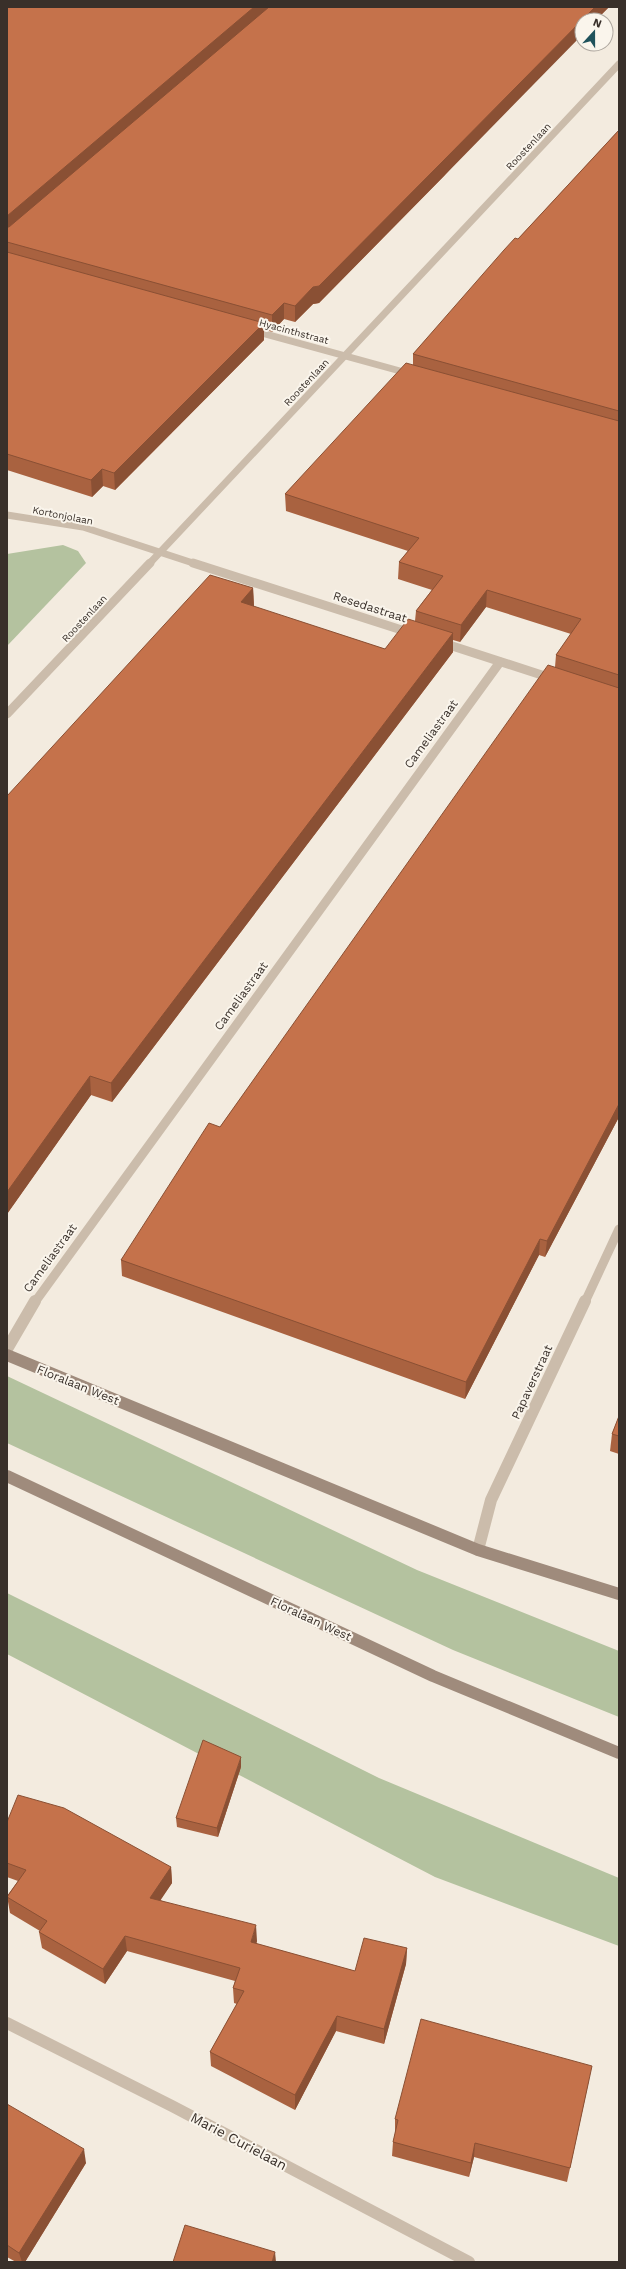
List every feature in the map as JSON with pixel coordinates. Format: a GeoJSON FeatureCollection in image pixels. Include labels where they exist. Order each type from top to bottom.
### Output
{"type":"FeatureCollection","features":[{"type":"Feature","properties":{"kind":"main road","name":"Floralaan West"},"geometry":{"type":"LineString","coordinates":[[7,1355],[478,1550],[619,1594]]}},
{"type":"Feature","properties":{"kind":"main road","name":"Floralaan West"},"geometry":{"type":"LineString","coordinates":[[7,1476],[433,1676],[619,1753]]}},
{"type":"Feature","properties":{"kind":"street","name":"Roostenlaan"},"geometry":{"type":"LineString","coordinates":[[7,714],[619,64]]}},
{"type":"Feature","properties":{"kind":"street","name":"Hyacinthstraat"},"geometry":{"type":"LineString","coordinates":[[245,328],[421,377]]}},
{"type":"Feature","properties":{"kind":"street","name":"Kortonjolaan"},"geometry":{"type":"LineString","coordinates":[[7,515],[83,527],[160,552]]}},
{"type":"Feature","properties":{"kind":"street","name":"Resedastraat"},"geometry":{"type":"LineString","coordinates":[[160,552],[417,635]]}},
{"type":"Feature","properties":{"kind":"street"},"geometry":{"type":"LineString","coordinates":[[432,640],[560,680]]}},
{"type":"Feature","properties":{"kind":"street","name":"Cameliastraat"},"geometry":{"type":"LineString","coordinates":[[7,1349],[28,1311],[500,662]]}},
{"type":"Feature","properties":{"kind":"street","name":"Papaverstraat"},"geometry":{"type":"LineString","coordinates":[[478,1550],[491,1500],[619,1229]]}},
{"type":"Feature","properties":{"kind":"street","name":"Marie Curielaan"},"geometry":{"type":"LineString","coordinates":[[7,2024],[172,2106],[469,2262]]}},
{"type":"Feature","properties":{"kind":"green space"},"geometry":{"type":"Polygon","coordinates":[[[63,545],[78,551],[86,563],[7,646],[7,554],[63,545]]]}},
{"type":"Feature","properties":{"kind":"green space"},"geometry":{"type":"Polygon","coordinates":[[[7,1376],[417,1570],[619,1651],[619,1717],[453,1650],[7,1443],[7,1376]]]}},
{"type":"Feature","properties":{"kind":"green space"},"geometry":{"type":"Polygon","coordinates":[[[7,1593],[379,1778],[619,1878],[619,1946],[435,1877],[7,1654],[7,1593]]]}},
{"type":"Feature","properties":{"kind":"building"},"geometry":{"type":"Polygon","coordinates":[[[7,7],[254,7],[7,216],[7,7]]]}},
{"type":"Feature","properties":{"kind":"building"},"geometry":{"type":"Polygon","coordinates":[[[269,7],[595,7],[590,12],[574,12],[574,28],[319,286],[313,287],[295,306],[284,303],[272,315],[7,242],[7,227],[9,227],[269,7]]]}},
{"type":"Feature","properties":{"kind":"building"},"geometry":{"type":"Polygon","coordinates":[[[619,130],[619,411],[413,354],[515,238],[518,239],[619,130]]]}},
{"type":"Feature","properties":{"kind":"building"},"geometry":{"type":"Polygon","coordinates":[[[7,252],[264,323],[114,473],[102,469],[91,480],[7,454],[7,252]]]}},
{"type":"Feature","properties":{"kind":"building"},"geometry":{"type":"Polygon","coordinates":[[[406,363],[619,421],[619,675],[556,655],[581,619],[487,590],[461,625],[416,611],[443,576],[399,562],[419,538],[285,494],[406,363]]]}},
{"type":"Feature","properties":{"kind":"building"},"geometry":{"type":"Polygon","coordinates":[[[210,575],[253,588],[241,602],[385,649],[408,619],[453,633],[111,1083],[90,1076],[7,1192],[7,796],[210,575]]]}},
{"type":"Feature","properties":{"kind":"building"},"geometry":{"type":"Polygon","coordinates":[[[548,665],[619,688],[619,1104],[547,1241],[540,1239],[466,1382],[121,1260],[209,1123],[220,1127],[548,665]]]}},
{"type":"Feature","properties":{"kind":"building"},"geometry":{"type":"Polygon","coordinates":[[[619,1416],[619,1436],[612,1434],[619,1416]]]}},
{"type":"Feature","properties":{"kind":"building"},"geometry":{"type":"Polygon","coordinates":[[[203,1740],[241,1757],[217,1828],[176,1818],[203,1740]]]}},
{"type":"Feature","properties":{"kind":"building"},"geometry":{"type":"Polygon","coordinates":[[[18,1795],[64,1808],[171,1867],[150,1898],[256,1925],[251,1942],[355,1971],[364,1938],[407,1948],[384,2029],[337,2016],[295,2095],[210,2052],[244,1991],[233,1988],[240,1968],[125,1936],[103,1969],[39,1932],[47,1921],[7,1897],[26,1870],[7,1863],[7,1822],[18,1795]]]}},
{"type":"Feature","properties":{"kind":"building"},"geometry":{"type":"Polygon","coordinates":[[[421,2019],[592,2066],[570,2168],[475,2143],[471,2163],[393,2142],[398,2120],[395,2119],[421,2019]]]}},
{"type":"Feature","properties":{"kind":"building"},"geometry":{"type":"Polygon","coordinates":[[[7,2104],[84,2149],[19,2253],[7,2245],[7,2104]]]}},
{"type":"Feature","properties":{"kind":"building"},"geometry":{"type":"Polygon","coordinates":[[[185,2225],[275,2252],[272,2262],[173,2262],[185,2225]]]}}]}
